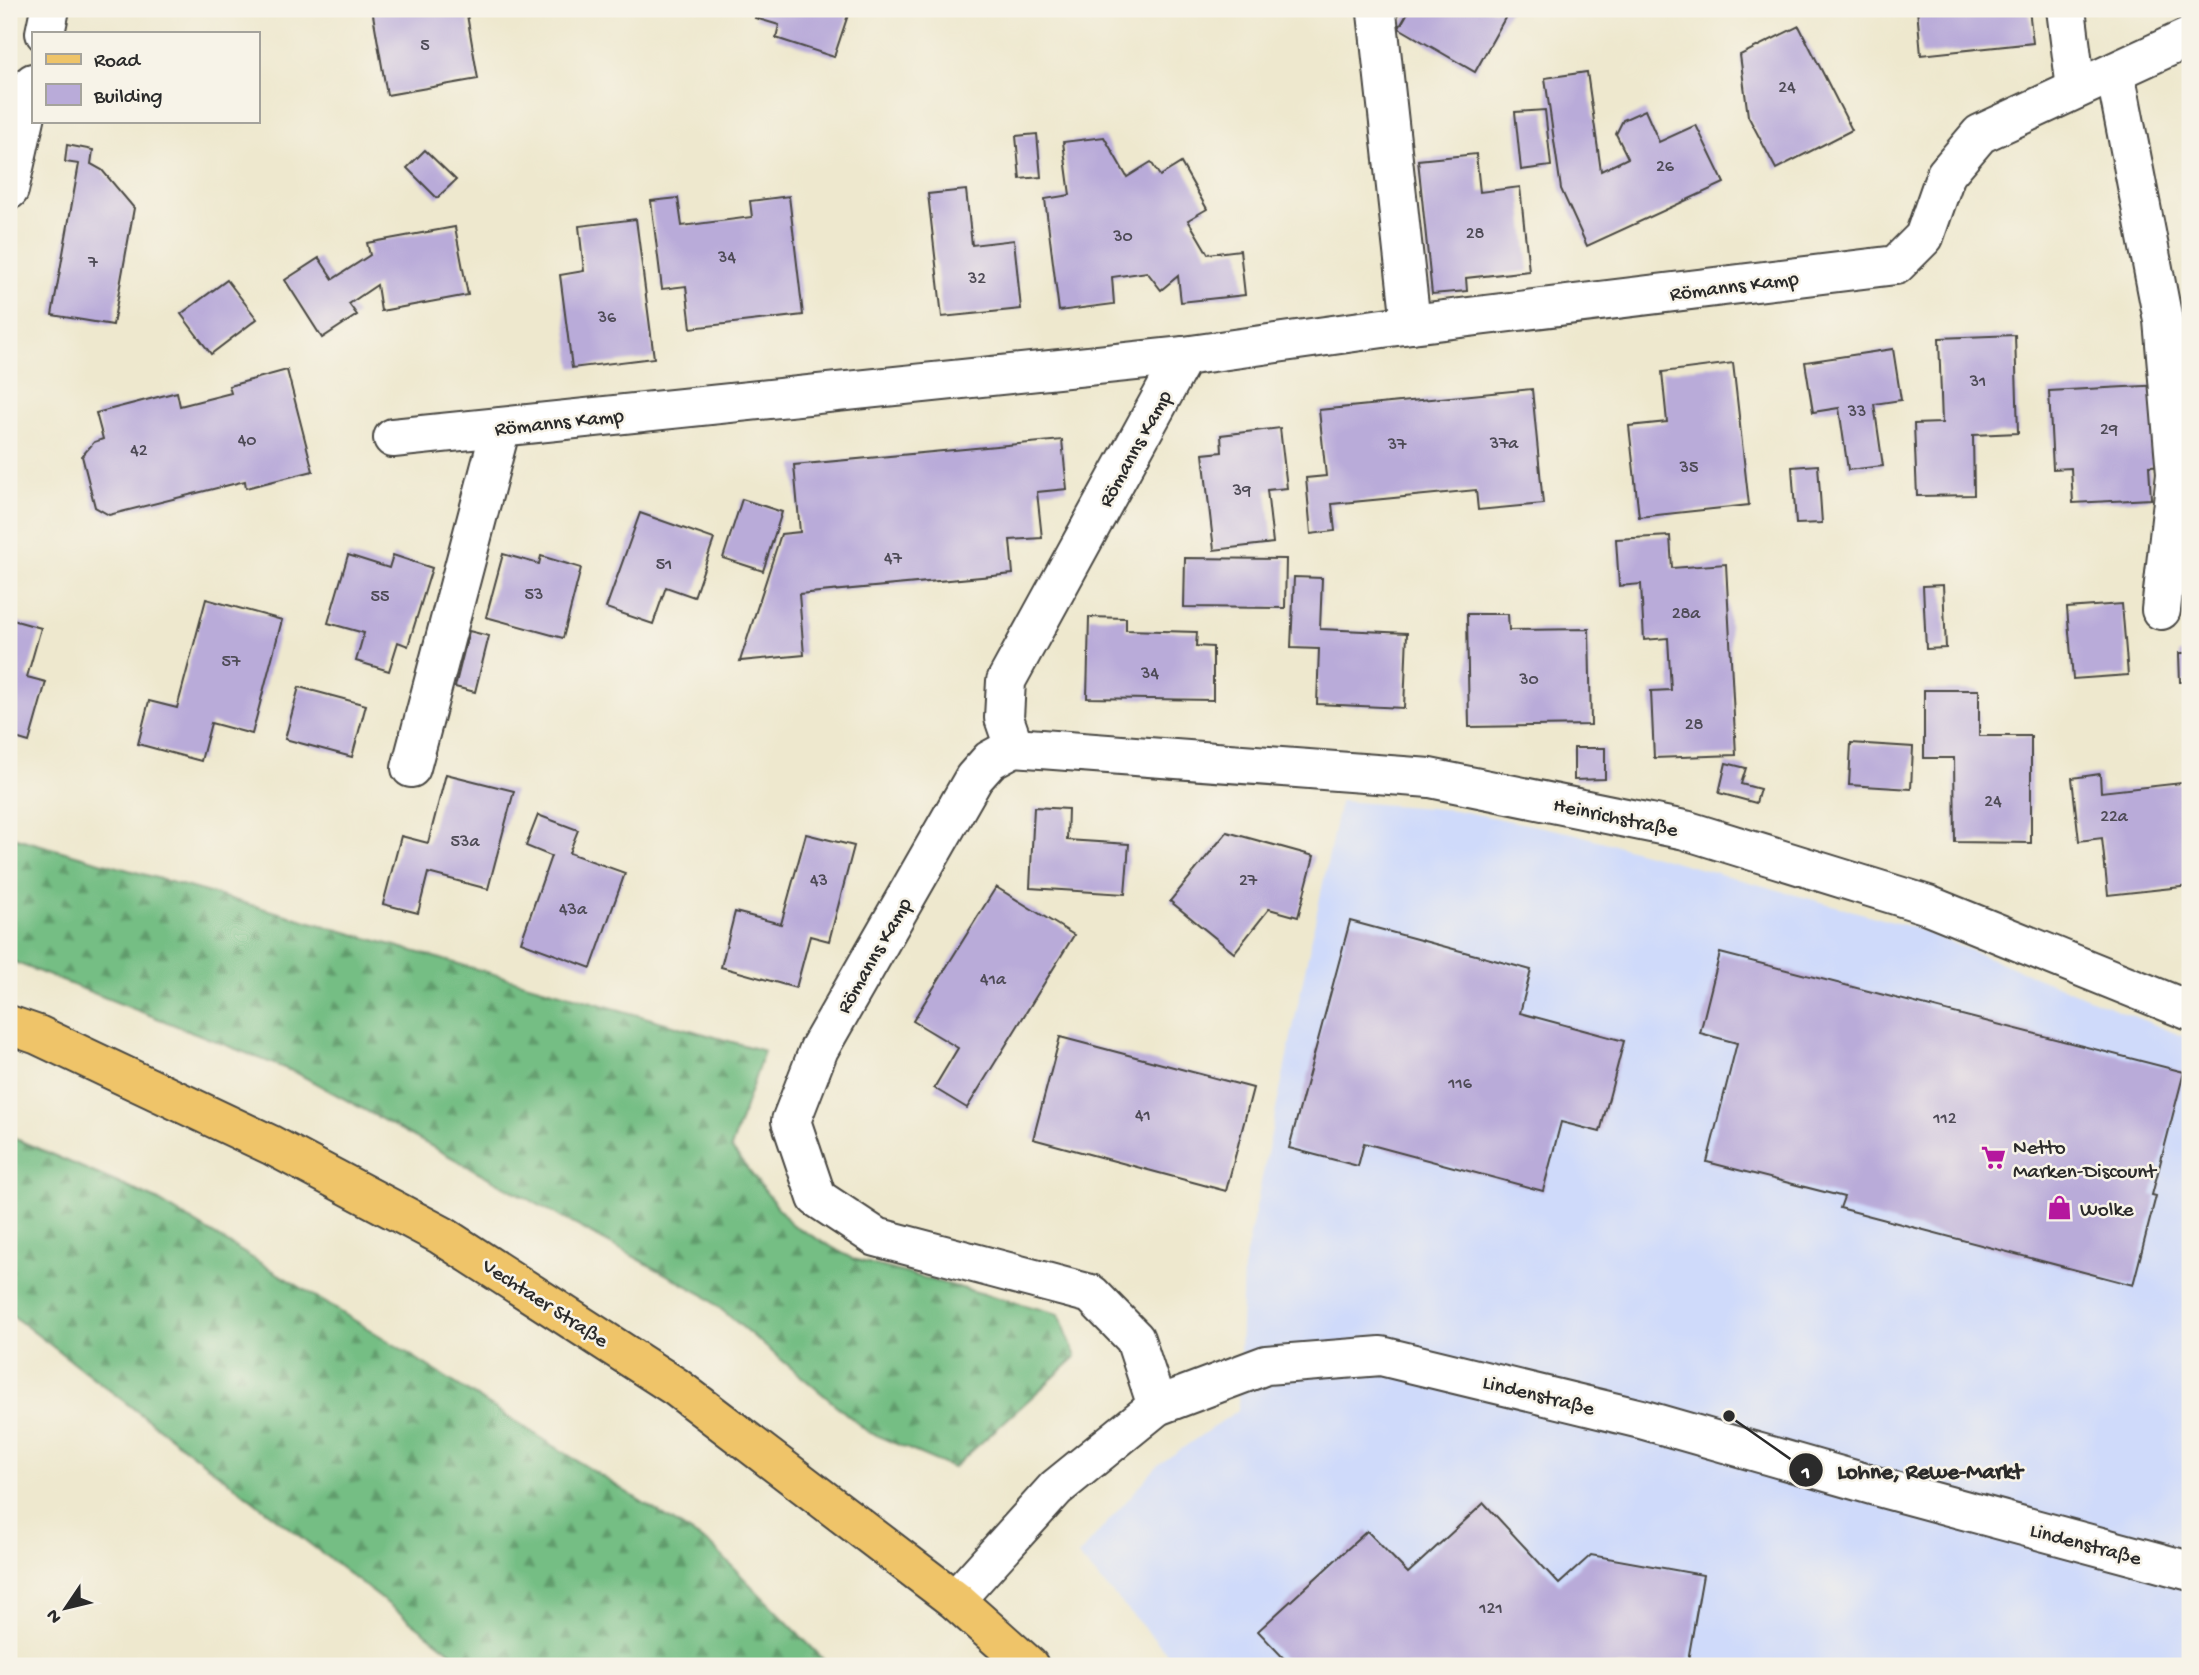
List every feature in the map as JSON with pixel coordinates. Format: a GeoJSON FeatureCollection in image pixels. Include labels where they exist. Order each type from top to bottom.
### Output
{"type":"FeatureCollection","features":[{"type":"Feature","properties":{"kind":"main road","name":"Vechtaer Straße"},"geometry":{"type":"LineString","coordinates":[[9,1025],[38,1035],[271,1145],[441,1235],[676,1387],[956,1600],[1029,1666]]}},
{"type":"Feature","properties":{"kind":"street"},"geometry":{"type":"LineString","coordinates":[[45,32],[50,9]]}},
{"type":"Feature","properties":{"kind":"street"},"geometry":{"type":"LineString","coordinates":[[2066,9],[2076,89]]}},
{"type":"Feature","properties":{"kind":"street"},"geometry":{"type":"LineString","coordinates":[[1377,13],[1411,324]]}},
{"type":"Feature","properties":{"kind":"street","name":"Römanns Kamp"},"geometry":{"type":"LineString","coordinates":[[393,438],[1184,356],[1411,324],[1895,265],[1924,237],[1946,174],[1980,134],[2190,37]]}},
{"type":"Feature","properties":{"kind":"street"},"geometry":{"type":"LineString","coordinates":[[2115,72],[2163,320],[2176,474],[2161,610]]}},
{"type":"Feature","properties":{"kind":"street"},"geometry":{"type":"LineString","coordinates":[[9,190],[32,87]]}},
{"type":"Feature","properties":{"kind":"street","name":"Römanns Kamp"},"geometry":{"type":"LineString","coordinates":[[1157,1406],[1135,1339],[1091,1294],[876,1237],[817,1198],[791,1121],[819,1049],[974,778],[990,760],[1014,747],[1004,718],[1006,681],[1184,356]]}},
{"type":"Feature","properties":{"kind":"street"},"geometry":{"type":"LineString","coordinates":[[411,768],[502,427]]}},
{"type":"Feature","properties":{"kind":"street","name":"Heinrichstraße"},"geometry":{"type":"LineString","coordinates":[[1014,747],[1430,778],[1685,830],[1928,905],[2190,1011]]}},
{"type":"Feature","properties":{"kind":"street","name":"Lindenstraße"},"geometry":{"type":"LineString","coordinates":[[956,1600],[1056,1488],[1157,1406],[1266,1365],[1381,1356],[1641,1419],[2190,1571]]}},
{"type":"Feature","properties":{"kind":"shaded area"},"geometry":{"type":"Polygon","coordinates":[[[1340,801],[1455,810],[1572,833],[1915,928],[2190,1039],[2190,1666],[1179,1666],[1078,1556],[1158,1465],[1238,1410],[1243,1269],[1340,801]]]}},
{"type":"Feature","properties":{"kind":"green space"},"geometry":{"type":"Polygon","coordinates":[[[9,836],[764,1051],[731,1148],[791,1224],[853,1259],[1059,1314],[1076,1357],[953,1468],[868,1432],[704,1295],[297,1073],[9,960],[9,836]]]}},
{"type":"Feature","properties":{"kind":"green space"},"geometry":{"type":"Polygon","coordinates":[[[9,1136],[157,1200],[390,1342],[713,1547],[830,1666],[469,1666],[9,1313],[9,1136]]]}},
{"type":"Feature","properties":{"kind":"building"},"geometry":{"type":"Polygon","coordinates":[[[372,9],[466,9],[478,79],[387,95],[372,9]]]}},
{"type":"Feature","properties":{"kind":"building"},"geometry":{"type":"Polygon","coordinates":[[[758,9],[850,9],[834,57],[776,38],[779,25],[755,18],[758,9]]]}},
{"type":"Feature","properties":{"kind":"building"},"geometry":{"type":"Polygon","coordinates":[[[1410,9],[1510,9],[1475,72],[1399,28],[1410,9]]]}},
{"type":"Feature","properties":{"kind":"building"},"geometry":{"type":"Polygon","coordinates":[[[1917,9],[2029,9],[2033,43],[1921,55],[1917,9]]]}},
{"type":"Feature","properties":{"kind":"building"},"geometry":{"type":"Polygon","coordinates":[[[1799,26],[1852,130],[1776,169],[1748,116],[1740,55],[1799,26]]]}},
{"type":"Feature","properties":{"kind":"building"},"geometry":{"type":"Polygon","coordinates":[[[1587,72],[1601,171],[1628,158],[1616,134],[1623,120],[1645,110],[1659,142],[1696,125],[1724,183],[1587,246],[1561,189],[1545,78],[1587,72]]]}},
{"type":"Feature","properties":{"kind":"building"},"geometry":{"type":"Polygon","coordinates":[[[1545,110],[1551,166],[1521,170],[1515,112],[1545,110]]]}},
{"type":"Feature","properties":{"kind":"building"},"geometry":{"type":"Polygon","coordinates":[[[1037,134],[1041,177],[1020,179],[1016,136],[1037,134]]]}},
{"type":"Feature","properties":{"kind":"building"},"geometry":{"type":"Polygon","coordinates":[[[1104,137],[1127,177],[1151,162],[1160,176],[1181,163],[1207,209],[1188,220],[1208,254],[1240,250],[1245,295],[1181,302],[1178,276],[1161,290],[1147,272],[1112,277],[1114,304],[1059,311],[1045,199],[1070,195],[1063,142],[1104,137]]]}},
{"type":"Feature","properties":{"kind":"building"},"geometry":{"type":"Polygon","coordinates":[[[67,145],[93,150],[91,164],[102,170],[134,208],[113,325],[52,315],[79,164],[65,162],[67,145]]]}},
{"type":"Feature","properties":{"kind":"building"},"geometry":{"type":"Polygon","coordinates":[[[425,150],[456,180],[437,198],[407,168],[425,150]]]}},
{"type":"Feature","properties":{"kind":"building"},"geometry":{"type":"Polygon","coordinates":[[[1476,154],[1480,192],[1520,187],[1529,271],[1466,278],[1467,291],[1432,294],[1418,160],[1476,154]]]}},
{"type":"Feature","properties":{"kind":"building"},"geometry":{"type":"Polygon","coordinates":[[[966,190],[972,245],[1014,240],[1021,309],[942,317],[928,194],[966,190]]]}},
{"type":"Feature","properties":{"kind":"building"},"geometry":{"type":"Polygon","coordinates":[[[789,196],[803,315],[691,328],[686,286],[662,289],[651,201],[678,198],[682,226],[752,217],[750,201],[789,196]]]}},
{"type":"Feature","properties":{"kind":"building"},"geometry":{"type":"Polygon","coordinates":[[[636,219],[654,358],[572,368],[560,275],[584,271],[579,226],[636,219]]]}},
{"type":"Feature","properties":{"kind":"building"},"geometry":{"type":"Polygon","coordinates":[[[455,227],[468,295],[381,311],[377,285],[349,304],[357,315],[322,338],[285,280],[319,258],[333,279],[370,255],[367,243],[455,227]]]}},
{"type":"Feature","properties":{"kind":"building"},"geometry":{"type":"Polygon","coordinates":[[[227,280],[257,319],[211,354],[181,314],[227,280]]]}},
{"type":"Feature","properties":{"kind":"building"},"geometry":{"type":"Polygon","coordinates":[[[2015,335],[2018,433],[1973,435],[1974,495],[1917,496],[1914,424],[1942,423],[1939,338],[2015,335]]]}},
{"type":"Feature","properties":{"kind":"building"},"geometry":{"type":"Polygon","coordinates":[[[1893,349],[1901,400],[1874,404],[1883,466],[1848,470],[1839,408],[1813,412],[1805,362],[1893,349]]]}},
{"type":"Feature","properties":{"kind":"building"},"geometry":{"type":"Polygon","coordinates":[[[1733,363],[1749,505],[1639,517],[1629,426],[1667,422],[1662,372],[1733,363]]]}},
{"type":"Feature","properties":{"kind":"building"},"geometry":{"type":"Polygon","coordinates":[[[287,370],[313,471],[246,488],[245,481],[109,515],[95,507],[82,456],[94,442],[103,439],[96,413],[177,392],[180,406],[231,393],[229,386],[287,370]]]}},
{"type":"Feature","properties":{"kind":"building"},"geometry":{"type":"Polygon","coordinates":[[[2163,385],[2168,465],[2149,466],[2151,499],[2073,503],[2071,468],[2053,469],[2049,391],[2163,385]]]}},
{"type":"Feature","properties":{"kind":"building"},"geometry":{"type":"Polygon","coordinates":[[[1532,389],[1543,504],[1478,510],[1476,490],[1332,504],[1335,531],[1311,534],[1306,478],[1326,476],[1319,410],[1532,389]]]}},
{"type":"Feature","properties":{"kind":"building"},"geometry":{"type":"Polygon","coordinates":[[[1280,428],[1287,488],[1267,490],[1273,543],[1214,550],[1203,454],[1222,452],[1221,435],[1280,428]]]}},
{"type":"Feature","properties":{"kind":"building"},"geometry":{"type":"Polygon","coordinates":[[[1062,440],[1067,489],[1037,492],[1042,538],[1010,540],[1013,574],[799,594],[804,655],[740,661],[781,534],[800,532],[794,465],[1062,440]]]}},
{"type":"Feature","properties":{"kind":"building"},"geometry":{"type":"Polygon","coordinates":[[[1818,465],[1822,523],[1796,524],[1792,467],[1818,465]]]}},
{"type":"Feature","properties":{"kind":"building"},"geometry":{"type":"Polygon","coordinates":[[[742,499],[782,512],[763,571],[723,558],[742,499]]]}},
{"type":"Feature","properties":{"kind":"building"},"geometry":{"type":"Polygon","coordinates":[[[640,513],[714,539],[694,597],[666,587],[653,624],[606,608],[640,513]]]}},
{"type":"Feature","properties":{"kind":"building"},"geometry":{"type":"Polygon","coordinates":[[[1670,536],[1672,568],[1726,564],[1736,755],[1654,758],[1651,691],[1671,690],[1668,638],[1644,640],[1641,584],[1619,586],[1616,539],[1670,536]]]}},
{"type":"Feature","properties":{"kind":"building"},"geometry":{"type":"Polygon","coordinates":[[[503,554],[539,564],[541,556],[581,568],[563,638],[486,617],[503,554]]]}},
{"type":"Feature","properties":{"kind":"building"},"geometry":{"type":"Polygon","coordinates":[[[348,555],[389,568],[393,555],[432,568],[408,646],[398,642],[389,671],[356,661],[364,633],[328,623],[348,555]]]}},
{"type":"Feature","properties":{"kind":"building"},"geometry":{"type":"Polygon","coordinates":[[[1185,558],[1286,559],[1285,608],[1184,607],[1185,558]]]}},
{"type":"Feature","properties":{"kind":"building"},"geometry":{"type":"Polygon","coordinates":[[[1294,577],[1322,578],[1320,629],[1407,633],[1404,708],[1317,704],[1319,649],[1291,648],[1294,577]]]}},
{"type":"Feature","properties":{"kind":"building"},"geometry":{"type":"Polygon","coordinates":[[[1943,585],[1946,648],[1926,649],[1923,586],[1943,585]]]}},
{"type":"Feature","properties":{"kind":"building"},"geometry":{"type":"Polygon","coordinates":[[[206,599],[282,620],[252,734],[211,723],[201,761],[138,744],[149,701],[177,708],[206,599]]]}},
{"type":"Feature","properties":{"kind":"building"},"geometry":{"type":"Polygon","coordinates":[[[2122,604],[2128,675],[2073,679],[2067,608],[2122,604]]]}},
{"type":"Feature","properties":{"kind":"building"},"geometry":{"type":"Polygon","coordinates":[[[1467,614],[1508,614],[1509,630],[1589,629],[1591,725],[1469,727],[1467,614]]]}},
{"type":"Feature","properties":{"kind":"building"},"geometry":{"type":"Polygon","coordinates":[[[1089,617],[1126,618],[1126,630],[1197,632],[1196,646],[1213,647],[1213,700],[1087,698],[1089,617]]]}},
{"type":"Feature","properties":{"kind":"building"},"geometry":{"type":"Polygon","coordinates":[[[9,619],[41,628],[27,677],[46,682],[29,742],[9,736],[9,619]]]}},
{"type":"Feature","properties":{"kind":"building"},"geometry":{"type":"Polygon","coordinates":[[[469,631],[489,636],[475,692],[455,687],[469,631]]]}},
{"type":"Feature","properties":{"kind":"building"},"geometry":{"type":"Polygon","coordinates":[[[2179,653],[2190,653],[2190,682],[2180,682],[2179,653]]]}},
{"type":"Feature","properties":{"kind":"building"},"geometry":{"type":"Polygon","coordinates":[[[299,687],[366,705],[352,757],[285,739],[299,687]]]}},
{"type":"Feature","properties":{"kind":"building"},"geometry":{"type":"Polygon","coordinates":[[[1924,690],[1979,690],[1979,736],[2031,736],[2031,843],[1955,842],[1954,758],[1924,758],[1924,690]]]}},
{"type":"Feature","properties":{"kind":"building"},"geometry":{"type":"Polygon","coordinates":[[[1851,743],[1913,747],[1911,789],[1849,785],[1851,743]]]}},
{"type":"Feature","properties":{"kind":"building"},"geometry":{"type":"Polygon","coordinates":[[[1574,748],[1605,748],[1605,779],[1574,780],[1574,748]]]}},
{"type":"Feature","properties":{"kind":"building"},"geometry":{"type":"Polygon","coordinates":[[[1726,763],[1746,768],[1741,784],[1760,789],[1756,803],[1719,793],[1726,763]]]}},
{"type":"Feature","properties":{"kind":"building"},"geometry":{"type":"Polygon","coordinates":[[[446,774],[514,791],[488,889],[428,873],[418,913],[383,904],[401,836],[428,843],[446,774]]]}},
{"type":"Feature","properties":{"kind":"building"},"geometry":{"type":"Polygon","coordinates":[[[2100,774],[2101,792],[2190,782],[2190,886],[2108,895],[2102,838],[2079,841],[2072,778],[2100,774]]]}},
{"type":"Feature","properties":{"kind":"building"},"geometry":{"type":"Polygon","coordinates":[[[1034,807],[1068,809],[1067,840],[1129,844],[1125,894],[1030,888],[1034,807]]]}},
{"type":"Feature","properties":{"kind":"building"},"geometry":{"type":"Polygon","coordinates":[[[538,815],[578,830],[569,853],[625,873],[591,968],[521,942],[551,856],[526,846],[538,815]]]}},
{"type":"Feature","properties":{"kind":"building"},"geometry":{"type":"Polygon","coordinates":[[[1227,832],[1314,856],[1298,917],[1269,909],[1234,953],[1170,901],[1227,832]]]}},
{"type":"Feature","properties":{"kind":"building"},"geometry":{"type":"Polygon","coordinates":[[[806,834],[854,846],[829,941],[810,936],[796,988],[721,967],[735,912],[781,924],[806,834]]]}},
{"type":"Feature","properties":{"kind":"building"},"geometry":{"type":"Polygon","coordinates":[[[996,887],[1074,935],[967,1108],[934,1088],[958,1048],[913,1021],[996,887]]]}},
{"type":"Feature","properties":{"kind":"building"},"geometry":{"type":"Polygon","coordinates":[[[1350,921],[1531,970],[1520,1013],[1624,1041],[1600,1132],[1561,1122],[1543,1191],[1364,1143],[1358,1166],[1289,1148],[1350,921]]]}},
{"type":"Feature","properties":{"kind":"building"},"geometry":{"type":"Polygon","coordinates":[[[1720,953],[2184,1072],[2152,1195],[2156,1196],[2133,1285],[1840,1208],[1844,1197],[1707,1162],[1737,1043],[1700,1033],[1720,953]]]}},
{"type":"Feature","properties":{"kind":"building"},"geometry":{"type":"Polygon","coordinates":[[[1060,1037],[1253,1088],[1226,1191],[1033,1139],[1060,1037]]]}},
{"type":"Feature","properties":{"kind":"building"},"geometry":{"type":"Polygon","coordinates":[[[1484,1503],[1559,1584],[1591,1555],[1703,1575],[1687,1666],[1291,1666],[1258,1631],[1367,1531],[1408,1573],[1484,1503]]]}},
{"type":"Feature","properties":{"kind":"place","name":"Netto Marken-Discount"},"geometry":{"type":"Point","coordinates":[1993,1158]}},
{"type":"Feature","properties":{"kind":"place","name":"Wolke"},"geometry":{"type":"Point","coordinates":[2060,1208]}},
{"type":"Feature","properties":{"kind":"place","name":"Lohne, Rewe-Markt"},"geometry":{"type":"Point","coordinates":[1729,1416]}}]}
